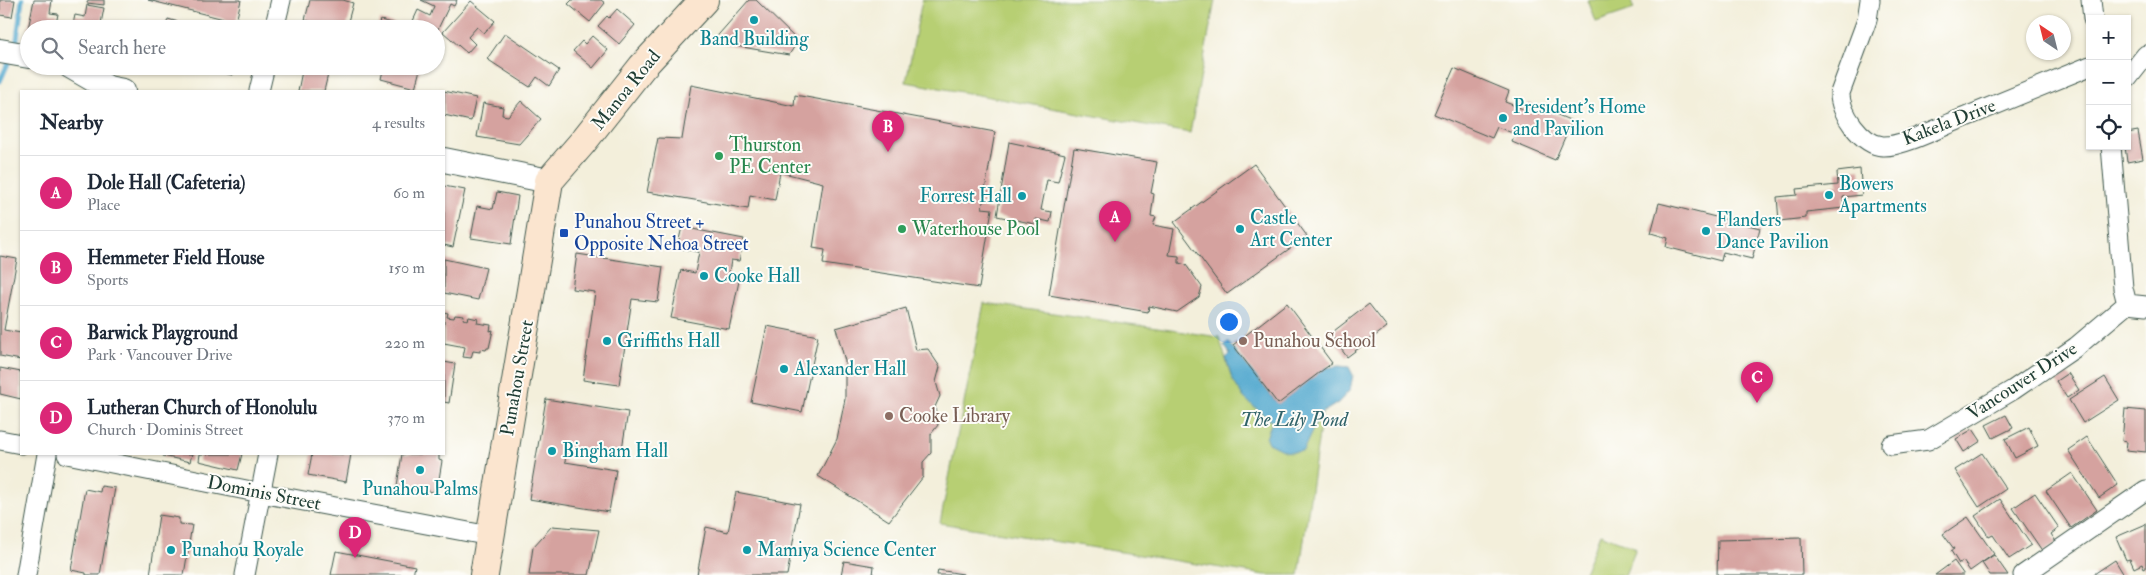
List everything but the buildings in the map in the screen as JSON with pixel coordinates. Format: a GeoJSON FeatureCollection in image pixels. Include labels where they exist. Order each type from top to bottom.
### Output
{"type":"FeatureCollection","features":[{"type":"Feature","properties":{"kind":"main road","name":"Manoa Road"},"geometry":{"type":"LineString","coordinates":[[549,181],[582,143],[642,67],[704,0]]}},
{"type":"Feature","properties":{"kind":"main road","name":"Punahou Street"},"geometry":{"type":"LineString","coordinates":[[484,575],[549,181]]}},
{"type":"Feature","properties":{"kind":"street"},"geometry":{"type":"LineString","coordinates":[[276,20],[282,0]]}},
{"type":"Feature","properties":{"kind":"street","name":"Kakela Drive"},"geometry":{"type":"LineString","coordinates":[[1870,0],[1867,20],[1840,94],[1839,104],[1853,126],[1874,143],[1883,146],[1920,136],[2086,68]]}},
{"type":"Feature","properties":{"kind":"street"},"geometry":{"type":"LineString","coordinates":[[2091,0],[2093,15]]}},
{"type":"Feature","properties":{"kind":"street"},"geometry":{"type":"LineString","coordinates":[[1,51],[20,55]]}},
{"type":"Feature","properties":{"kind":"street"},"geometry":{"type":"LineString","coordinates":[[2131,74],[2146,55]]}},
{"type":"Feature","properties":{"kind":"street"},"geometry":{"type":"LineString","coordinates":[[86,75],[113,90]]}},
{"type":"Feature","properties":{"kind":"street"},"geometry":{"type":"LineString","coordinates":[[259,90],[263,75]]}},
{"type":"Feature","properties":{"kind":"street"},"geometry":{"type":"LineString","coordinates":[[2110,150],[2122,288],[2127,304],[2146,306]]}},
{"type":"Feature","properties":{"kind":"street"},"geometry":{"type":"LineString","coordinates":[[445,160],[549,181]]}},
{"type":"Feature","properties":{"kind":"street","name":"Vancouver Drive"},"geometry":{"type":"LineString","coordinates":[[1891,445],[1928,440],[2013,390],[2076,347],[2127,304]]}},
{"type":"Feature","properties":{"kind":"street"},"geometry":{"type":"LineString","coordinates":[[0,440],[20,444]]}},
{"type":"Feature","properties":{"kind":"street"},"geometry":{"type":"LineString","coordinates":[[26,575],[47,455]]}},
{"type":"Feature","properties":{"kind":"street","name":"Dominis Street"},"geometry":{"type":"LineString","coordinates":[[72,455],[490,536]]}},
{"type":"Feature","properties":{"kind":"street"},"geometry":{"type":"LineString","coordinates":[[245,575],[268,455]]}},
{"type":"Feature","properties":{"kind":"street"},"geometry":{"type":"LineString","coordinates":[[2023,575],[2146,490]]}},
{"type":"Feature","properties":{"kind":"green space"},"geometry":{"type":"Polygon","coordinates":[[[922,0],[1215,0],[1190,133],[906,82],[922,0]]]}},
{"type":"Feature","properties":{"kind":"green space"},"geometry":{"type":"Polygon","coordinates":[[[1588,0],[1631,0],[1634,9],[1596,22],[1588,0]]]}},
{"type":"Feature","properties":{"kind":"green space"},"geometry":{"type":"Polygon","coordinates":[[[984,303],[1219,337],[1232,379],[1272,422],[1268,431],[1268,443],[1277,447],[1322,413],[1299,575],[1265,575],[940,523],[984,303]]]}},
{"type":"Feature","properties":{"kind":"green space"},"geometry":{"type":"Polygon","coordinates":[[[1600,534],[1636,548],[1625,575],[1583,575],[1600,534]]]}},
{"type":"Feature","properties":{"kind":"water","name":"The Lily Pond"},"geometry":{"type":"Polygon","coordinates":[[[1228,342],[1278,404],[1325,368],[1349,367],[1353,375],[1350,390],[1338,403],[1320,414],[1303,451],[1288,452],[1268,443],[1266,438],[1272,422],[1244,398],[1232,379],[1226,358],[1230,354],[1224,345],[1228,342]]]}},
{"type":"Feature","properties":{"kind":"waterway"},"geometry":{"type":"LineString","coordinates":[[16,47],[22,0]]}},
{"type":"Feature","properties":{"kind":"waterway"},"geometry":{"type":"LineString","coordinates":[[0,81],[10,59]]}},
{"type":"Feature","properties":{"kind":"place","name":"Band Building"},"geometry":{"type":"Point","coordinates":[754,20]}},
{"type":"Feature","properties":{"kind":"place","name":"President's Home and Pavilion"},"geometry":{"type":"Point","coordinates":[1503,118]}},
{"type":"Feature","properties":{"kind":"place","name":"Hemmeter Field House"},"geometry":{"type":"Point","coordinates":[888,152]}},
{"type":"Feature","properties":{"kind":"place","name":"Thurston PE Center"},"geometry":{"type":"Point","coordinates":[719,156]}},
{"type":"Feature","properties":{"kind":"place","name":"Bowers Apartments"},"geometry":{"type":"Point","coordinates":[1829,195]}},
{"type":"Feature","properties":{"kind":"place","name":"Forrest Hall"},"geometry":{"type":"Point","coordinates":[1022,196]}},
{"type":"Feature","properties":{"kind":"place","name":"Waterhouse Pool"},"geometry":{"type":"Point","coordinates":[902,229]}},
{"type":"Feature","properties":{"kind":"place","name":"Castle Art Center"},"geometry":{"type":"Point","coordinates":[1240,229]}},
{"type":"Feature","properties":{"kind":"place","name":"Flanders Dance Pavilion"},"geometry":{"type":"Point","coordinates":[1706,231]}},
{"type":"Feature","properties":{"kind":"place","name":"Punahou Street + Opposite Nehoa Street"},"geometry":{"type":"Point","coordinates":[564,233]}},
{"type":"Feature","properties":{"kind":"place","name":"Dole Hall (Cafeteria)"},"geometry":{"type":"Point","coordinates":[1115,242]}},
{"type":"Feature","properties":{"kind":"place","name":"Cooke Hall"},"geometry":{"type":"Point","coordinates":[704,276]}},
{"type":"Feature","properties":{"kind":"place","name":"Griffiths Hall"},"geometry":{"type":"Point","coordinates":[607,341]}},
{"type":"Feature","properties":{"kind":"place","name":"Punahou School"},"geometry":{"type":"Point","coordinates":[1243,341]}},
{"type":"Feature","properties":{"kind":"place","name":"Alexander Hall"},"geometry":{"type":"Point","coordinates":[784,369]}},
{"type":"Feature","properties":{"kind":"place","name":"Barwick Playground"},"geometry":{"type":"Point","coordinates":[1757,403]}},
{"type":"Feature","properties":{"kind":"place","name":"Cooke Library"},"geometry":{"type":"Point","coordinates":[889,416]}},
{"type":"Feature","properties":{"kind":"place","name":"Bingham Hall"},"geometry":{"type":"Point","coordinates":[552,451]}},
{"type":"Feature","properties":{"kind":"place","name":"Punahou Palms"},"geometry":{"type":"Point","coordinates":[420,470]}},
{"type":"Feature","properties":{"kind":"place","name":"Punahou Royale"},"geometry":{"type":"Point","coordinates":[171,550]}},
{"type":"Feature","properties":{"kind":"place","name":"Mamiya Science Center"},"geometry":{"type":"Point","coordinates":[747,550]}},
{"type":"Feature","properties":{"kind":"place","name":"Lutheran Church of Honolulu"},"geometry":{"type":"Point","coordinates":[355,558]}}]}
